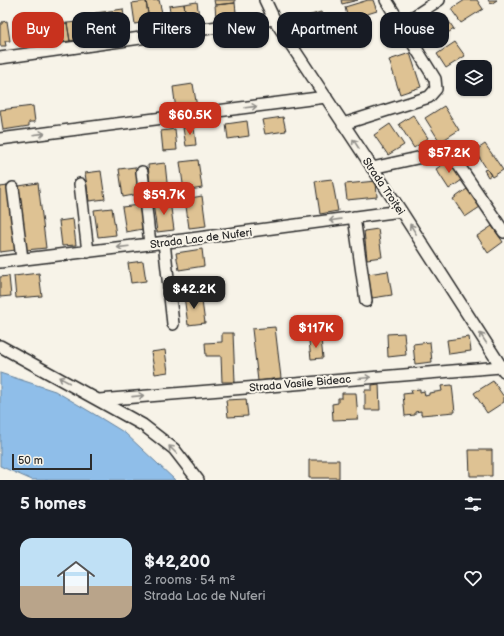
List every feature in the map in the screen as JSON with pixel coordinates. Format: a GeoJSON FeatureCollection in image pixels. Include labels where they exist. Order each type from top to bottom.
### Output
{"type":"FeatureCollection","features":[{"type":"Feature","properties":{"kind":"street","name":"Strada Troiței"},"geometry":{"type":"LineString","coordinates":[[265,0],[274,19],[503,369]]}},
{"type":"Feature","properties":{"kind":"street"},"geometry":{"type":"LineString","coordinates":[[386,0],[393,12]]}},
{"type":"Feature","properties":{"kind":"street"},"geometry":{"type":"LineString","coordinates":[[421,12],[439,0]]}},
{"type":"Feature","properties":{"kind":"street"},"geometry":{"type":"LineString","coordinates":[[0,58],[274,19]]}},
{"type":"Feature","properties":{"kind":"street"},"geometry":{"type":"LineString","coordinates":[[343,124],[430,97],[436,89],[435,79],[415,48]]}},
{"type":"Feature","properties":{"kind":"street"},"geometry":{"type":"LineString","coordinates":[[0,140],[326,97]]}},
{"type":"Feature","properties":{"kind":"street"},"geometry":{"type":"LineString","coordinates":[[372,168],[440,153],[451,154],[504,232]]}},
{"type":"Feature","properties":{"kind":"street"},"geometry":{"type":"LineString","coordinates":[[142,172],[150,244]]}},
{"type":"Feature","properties":{"kind":"street"},"geometry":{"type":"LineString","coordinates":[[80,184],[88,252]]}},
{"type":"Feature","properties":{"kind":"street"},"geometry":{"type":"LineString","coordinates":[[12,188],[22,259]]}},
{"type":"Feature","properties":{"kind":"street","name":"Strada Lac de Nuferi"},"geometry":{"type":"LineString","coordinates":[[0,262],[401,211]]}},
{"type":"Feature","properties":{"kind":"street"},"geometry":{"type":"LineString","coordinates":[[354,217],[366,301]]}},
{"type":"Feature","properties":{"kind":"street"},"geometry":{"type":"LineString","coordinates":[[164,242],[173,324]]}},
{"type":"Feature","properties":{"kind":"street"},"geometry":{"type":"LineString","coordinates":[[0,346],[143,425],[174,449],[198,480]]}},
{"type":"Feature","properties":{"kind":"street","name":"Strada Vasile Bideac"},"geometry":{"type":"LineString","coordinates":[[99,400],[503,369]]}},
{"type":"Feature","properties":{"kind":"water"},"geometry":{"type":"Polygon","coordinates":[[[0,373],[55,391],[99,417],[125,433],[175,480],[32,480],[0,466],[0,373]]]}},
{"type":"Feature","properties":{"kind":"building"},"geometry":{"type":"Polygon","coordinates":[[[159,0],[162,12],[148,12],[146,1],[159,0]]]}},
{"type":"Feature","properties":{"kind":"building"},"geometry":{"type":"Polygon","coordinates":[[[214,0],[235,0],[235,3],[215,5],[214,0]]]}},
{"type":"Feature","properties":{"kind":"building"},"geometry":{"type":"Polygon","coordinates":[[[341,0],[358,0],[342,4],[341,0]]]}},
{"type":"Feature","properties":{"kind":"building"},"geometry":{"type":"Polygon","coordinates":[[[368,0],[373,0],[377,11],[372,13],[346,12],[345,7],[368,0]]]}},
{"type":"Feature","properties":{"kind":"building"},"geometry":{"type":"Polygon","coordinates":[[[465,0],[477,0],[483,9],[461,23],[451,9],[465,0]]]}},
{"type":"Feature","properties":{"kind":"building"},"geometry":{"type":"Polygon","coordinates":[[[488,0],[497,0],[491,4],[488,0]]]}},
{"type":"Feature","properties":{"kind":"building"},"geometry":{"type":"Polygon","coordinates":[[[146,1],[148,12],[138,12],[138,23],[135,24],[132,3],[146,1]]]}},
{"type":"Feature","properties":{"kind":"building"},"geometry":{"type":"Polygon","coordinates":[[[197,2],[198,12],[185,12],[184,4],[197,2]]]}},
{"type":"Feature","properties":{"kind":"building"},"geometry":{"type":"Polygon","coordinates":[[[235,3],[236,12],[216,12],[215,5],[235,3]]]}},
{"type":"Feature","properties":{"kind":"building"},"geometry":{"type":"Polygon","coordinates":[[[184,4],[185,12],[170,12],[169,6],[184,4]]]}},
{"type":"Feature","properties":{"kind":"building"},"geometry":{"type":"Polygon","coordinates":[[[123,9],[123,12],[109,12],[123,9]]]}},
{"type":"Feature","properties":{"kind":"building"},"geometry":{"type":"Polygon","coordinates":[[[7,21],[10,41],[5,41],[6,46],[0,46],[0,24],[7,21]]]}},
{"type":"Feature","properties":{"kind":"building"},"geometry":{"type":"Polygon","coordinates":[[[449,22],[454,29],[449,32],[449,22]]]}},
{"type":"Feature","properties":{"kind":"building"},"geometry":{"type":"Polygon","coordinates":[[[67,23],[72,23],[72,41],[70,41],[67,23]]]}},
{"type":"Feature","properties":{"kind":"building"},"geometry":{"type":"Polygon","coordinates":[[[67,23],[70,41],[64,42],[64,24],[67,23]]]}},
{"type":"Feature","properties":{"kind":"building"},"geometry":{"type":"Polygon","coordinates":[[[455,42],[465,56],[456,60],[456,62],[446,68],[437,54],[446,48],[449,48],[449,46],[455,42]]]}},
{"type":"Feature","properties":{"kind":"building"},"geometry":{"type":"Polygon","coordinates":[[[410,53],[421,87],[400,94],[389,60],[410,53]]]}},
{"type":"Feature","properties":{"kind":"building"},"geometry":{"type":"Polygon","coordinates":[[[193,84],[197,107],[176,110],[173,87],[193,84]]]}},
{"type":"Feature","properties":{"kind":"building"},"geometry":{"type":"Polygon","coordinates":[[[33,106],[35,122],[29,122],[29,126],[3,130],[0,110],[33,106]]]}},
{"type":"Feature","properties":{"kind":"building"},"geometry":{"type":"Polygon","coordinates":[[[444,106],[459,130],[440,142],[425,118],[444,106]]]}},
{"type":"Feature","properties":{"kind":"building"},"geometry":{"type":"Polygon","coordinates":[[[413,115],[428,138],[414,148],[399,124],[413,115]]]}},
{"type":"Feature","properties":{"kind":"building"},"geometry":{"type":"Polygon","coordinates":[[[283,117],[286,131],[265,134],[262,120],[283,117]]]}},
{"type":"Feature","properties":{"kind":"building"},"geometry":{"type":"Polygon","coordinates":[[[247,121],[249,136],[228,139],[226,124],[247,121]]]}},
{"type":"Feature","properties":{"kind":"building"},"geometry":{"type":"Polygon","coordinates":[[[390,124],[404,145],[388,155],[374,135],[390,124]]]}},
{"type":"Feature","properties":{"kind":"building"},"geometry":{"type":"Polygon","coordinates":[[[194,127],[196,145],[186,146],[183,128],[194,127]]]}},
{"type":"Feature","properties":{"kind":"building"},"geometry":{"type":"Polygon","coordinates":[[[175,129],[177,150],[163,151],[161,131],[175,129]]]}},
{"type":"Feature","properties":{"kind":"building"},"geometry":{"type":"Polygon","coordinates":[[[485,144],[503,170],[492,177],[475,151],[485,144]]]}},
{"type":"Feature","properties":{"kind":"building"},"geometry":{"type":"Polygon","coordinates":[[[475,151],[480,158],[476,160],[471,153],[475,151]]]}},
{"type":"Feature","properties":{"kind":"building"},"geometry":{"type":"Polygon","coordinates":[[[198,160],[202,188],[184,191],[180,162],[198,160]]]}},
{"type":"Feature","properties":{"kind":"building"},"geometry":{"type":"Polygon","coordinates":[[[449,160],[462,180],[449,189],[436,169],[449,160]]]}},
{"type":"Feature","properties":{"kind":"building"},"geometry":{"type":"Polygon","coordinates":[[[165,163],[168,192],[151,194],[148,165],[165,163]]]}},
{"type":"Feature","properties":{"kind":"building"},"geometry":{"type":"Polygon","coordinates":[[[135,167],[139,194],[123,197],[119,169],[135,167]]]}},
{"type":"Feature","properties":{"kind":"building"},"geometry":{"type":"Polygon","coordinates":[[[487,169],[491,175],[488,177],[484,170],[487,169]]]}},
{"type":"Feature","properties":{"kind":"building"},"geometry":{"type":"Polygon","coordinates":[[[101,171],[105,199],[89,201],[85,173],[101,171]]]}},
{"type":"Feature","properties":{"kind":"building"},"geometry":{"type":"Polygon","coordinates":[[[332,179],[338,211],[320,214],[315,181],[332,179]]]}},
{"type":"Feature","properties":{"kind":"building"},"geometry":{"type":"Polygon","coordinates":[[[376,181],[377,197],[347,200],[345,184],[376,181]]]}},
{"type":"Feature","properties":{"kind":"building"},"geometry":{"type":"Polygon","coordinates":[[[38,183],[46,248],[26,250],[19,186],[38,183]]]}},
{"type":"Feature","properties":{"kind":"building"},"geometry":{"type":"Polygon","coordinates":[[[8,186],[16,250],[0,252],[0,187],[8,186]]]}},
{"type":"Feature","properties":{"kind":"building"},"geometry":{"type":"Polygon","coordinates":[[[467,189],[480,207],[465,217],[453,199],[467,189]]]}},
{"type":"Feature","properties":{"kind":"building"},"geometry":{"type":"Polygon","coordinates":[[[202,196],[206,226],[189,228],[185,199],[202,196]]]}},
{"type":"Feature","properties":{"kind":"building"},"geometry":{"type":"Polygon","coordinates":[[[170,201],[174,230],[157,232],[153,203],[170,201]]]}},
{"type":"Feature","properties":{"kind":"building"},"geometry":{"type":"Polygon","coordinates":[[[139,205],[143,229],[126,232],[122,207],[139,205]]]}},
{"type":"Feature","properties":{"kind":"building"},"geometry":{"type":"Polygon","coordinates":[[[112,208],[116,235],[98,237],[94,210],[112,208]]]}},
{"type":"Feature","properties":{"kind":"building"},"geometry":{"type":"Polygon","coordinates":[[[73,219],[76,245],[62,246],[59,221],[73,219]]]}},
{"type":"Feature","properties":{"kind":"building"},"geometry":{"type":"Polygon","coordinates":[[[492,226],[503,242],[488,253],[477,236],[492,226]]]}},
{"type":"Feature","properties":{"kind":"building"},"geometry":{"type":"Polygon","coordinates":[[[378,229],[382,257],[367,259],[364,231],[378,229]]]}},
{"type":"Feature","properties":{"kind":"building"},"geometry":{"type":"Polygon","coordinates":[[[202,249],[204,266],[179,270],[176,253],[202,249]]]}},
{"type":"Feature","properties":{"kind":"building"},"geometry":{"type":"Polygon","coordinates":[[[143,261],[146,281],[131,283],[128,263],[143,261]]]}},
{"type":"Feature","properties":{"kind":"building"},"geometry":{"type":"Polygon","coordinates":[[[388,271],[392,295],[372,298],[368,274],[388,271]]]}},
{"type":"Feature","properties":{"kind":"building"},"geometry":{"type":"Polygon","coordinates":[[[39,273],[42,296],[16,298],[14,276],[39,273]]]}},
{"type":"Feature","properties":{"kind":"building"},"geometry":{"type":"Polygon","coordinates":[[[9,276],[11,296],[0,297],[0,277],[9,276]]]}},
{"type":"Feature","properties":{"kind":"building"},"geometry":{"type":"Polygon","coordinates":[[[201,294],[205,323],[188,325],[184,296],[201,294]]]}},
{"type":"Feature","properties":{"kind":"building"},"geometry":{"type":"Polygon","coordinates":[[[275,327],[281,378],[258,381],[252,329],[275,327]]]}},
{"type":"Feature","properties":{"kind":"building"},"geometry":{"type":"Polygon","coordinates":[[[222,333],[233,333],[235,382],[222,382],[221,356],[206,356],[205,343],[222,342],[222,333]]]}},
{"type":"Feature","properties":{"kind":"building"},"geometry":{"type":"Polygon","coordinates":[[[404,333],[406,355],[388,357],[387,334],[404,333]]]}},
{"type":"Feature","properties":{"kind":"building"},"geometry":{"type":"Polygon","coordinates":[[[469,337],[471,351],[449,354],[447,340],[469,337]]]}},
{"type":"Feature","properties":{"kind":"building"},"geometry":{"type":"Polygon","coordinates":[[[321,339],[323,358],[311,359],[309,341],[321,339]]]}},
{"type":"Feature","properties":{"kind":"building"},"geometry":{"type":"Polygon","coordinates":[[[430,342],[432,362],[415,364],[413,344],[430,342]]]}},
{"type":"Feature","properties":{"kind":"building"},"geometry":{"type":"Polygon","coordinates":[[[165,350],[168,372],[155,374],[151,352],[165,350]]]}},
{"type":"Feature","properties":{"kind":"building"},"geometry":{"type":"Polygon","coordinates":[[[493,381],[504,397],[504,402],[487,413],[474,393],[493,381]]]}},
{"type":"Feature","properties":{"kind":"building"},"geometry":{"type":"Polygon","coordinates":[[[379,384],[380,410],[365,410],[365,390],[372,390],[372,385],[379,384]]]}},
{"type":"Feature","properties":{"kind":"building"},"geometry":{"type":"Polygon","coordinates":[[[452,385],[455,412],[421,415],[421,411],[415,412],[415,415],[405,416],[403,394],[412,393],[411,390],[420,389],[420,392],[424,391],[425,396],[429,395],[429,393],[442,391],[441,386],[452,385]]]}},
{"type":"Feature","properties":{"kind":"building"},"geometry":{"type":"Polygon","coordinates":[[[342,393],[356,393],[358,419],[333,420],[332,404],[338,403],[338,398],[342,398],[342,393]]]}},
{"type":"Feature","properties":{"kind":"building"},"geometry":{"type":"Polygon","coordinates":[[[246,399],[248,416],[228,417],[226,400],[246,399]]]}},
{"type":"Feature","properties":{"kind":"building"},"geometry":{"type":"Polygon","coordinates":[[[469,450],[492,450],[492,476],[470,476],[469,450]]]}},
{"type":"Feature","properties":{"kind":"building"},"geometry":{"type":"Polygon","coordinates":[[[309,460],[339,460],[339,478],[309,478],[309,460]]]}}]}
